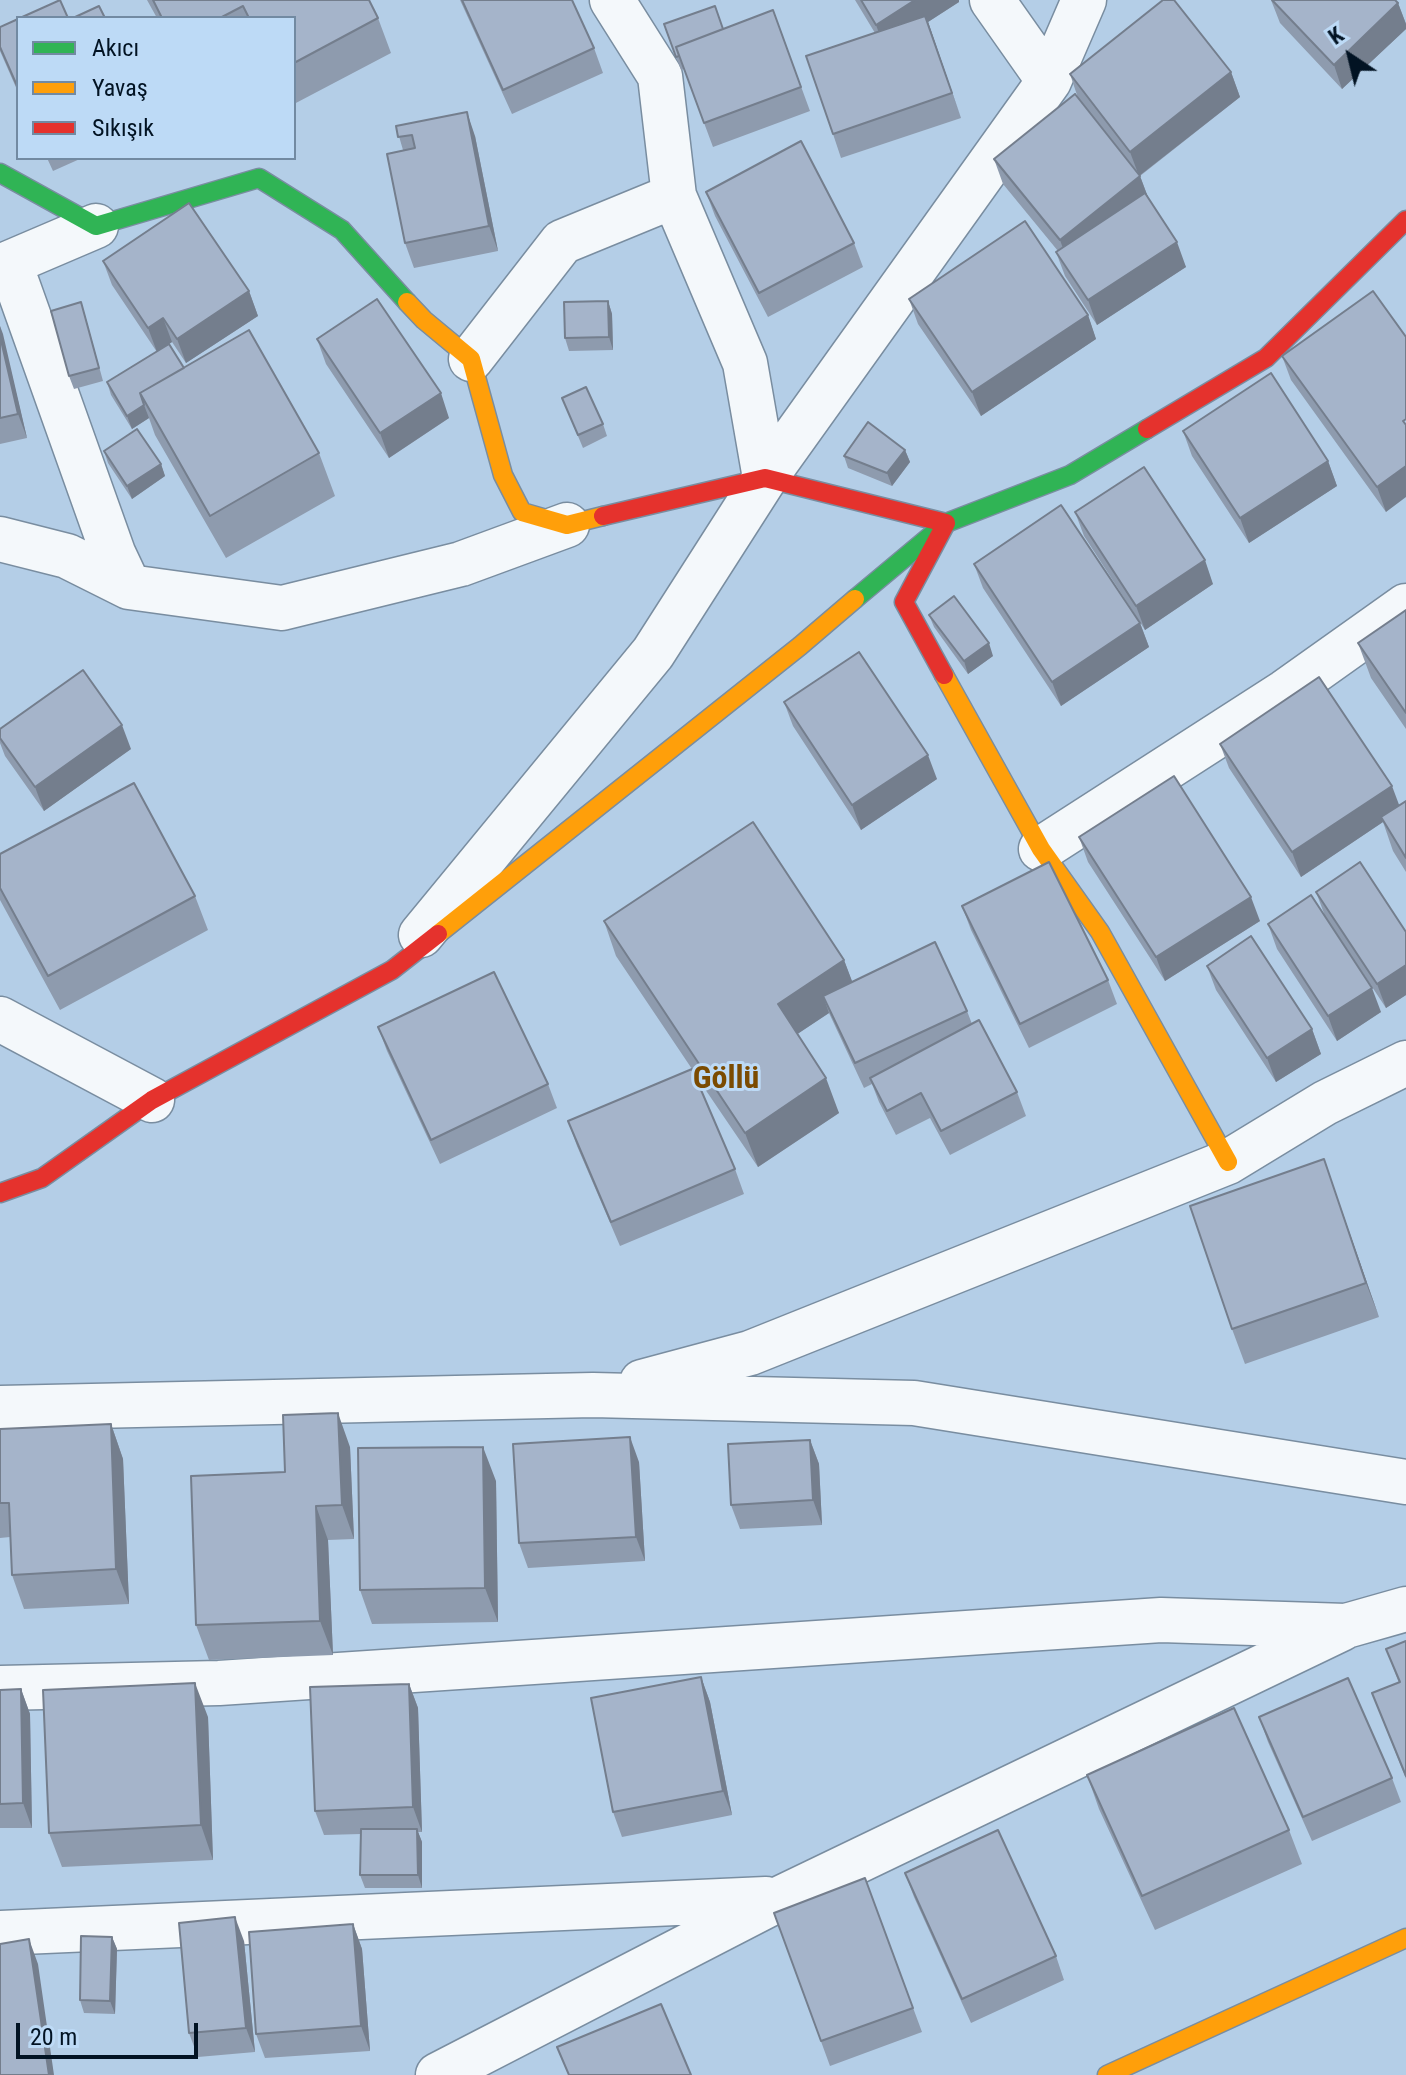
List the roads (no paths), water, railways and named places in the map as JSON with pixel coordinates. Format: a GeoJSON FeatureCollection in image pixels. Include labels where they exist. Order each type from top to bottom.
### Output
{"type":"FeatureCollection","features":[{"type":"Feature","properties":{"kind":"street"},"geometry":{"type":"LineString","coordinates":[[612,0],[660,76],[674,196],[745,363],[765,478]]}},
{"type":"Feature","properties":{"kind":"street"},"geometry":{"type":"LineString","coordinates":[[992,0],[1049,81]]}},
{"type":"Feature","properties":{"kind":"street"},"geometry":{"type":"LineString","coordinates":[[392,970],[653,653],[765,478],[1049,81],[1084,0]]}},
{"type":"Feature","properties":{"kind":"street"},"geometry":{"type":"LineString","coordinates":[[0,173],[96,226]]}},
{"type":"Feature","properties":{"kind":"street"},"geometry":{"type":"LineString","coordinates":[[129,587],[113,553],[5,265],[96,226],[259,178],[342,230],[424,320],[471,359],[503,475],[522,512],[567,525]]}},
{"type":"Feature","properties":{"kind":"street"},"geometry":{"type":"LineString","coordinates":[[471,359],[562,242],[674,196]]}},
{"type":"Feature","properties":{"kind":"street"},"geometry":{"type":"LineString","coordinates":[[0,1193],[42,1178],[152,1100],[392,970],[800,646],[946,523],[1070,475],[1266,358],[1406,220]]}},
{"type":"Feature","properties":{"kind":"street"},"geometry":{"type":"LineString","coordinates":[[0,539],[67,556],[129,587],[282,608],[461,564],[567,525],[765,478],[946,523]]}},
{"type":"Feature","properties":{"kind":"street"},"geometry":{"type":"LineString","coordinates":[[946,523],[904,602],[1041,849],[1100,932],[1228,1162]]}},
{"type":"Feature","properties":{"kind":"street"},"geometry":{"type":"LineString","coordinates":[[1041,849],[1285,692],[1406,606]]}},
{"type":"Feature","properties":{"kind":"street"},"geometry":{"type":"LineString","coordinates":[[0,1019],[152,1100]]}},
{"type":"Feature","properties":{"kind":"street"},"geometry":{"type":"LineString","coordinates":[[593,1395],[750,1353],[1228,1162],[1325,1103],[1406,1063]]}},
{"type":"Feature","properties":{"kind":"street"},"geometry":{"type":"LineString","coordinates":[[0,1408],[593,1395],[914,1403],[1406,1482]]}},
{"type":"Feature","properties":{"kind":"street"},"geometry":{"type":"LineString","coordinates":[[438,2075],[781,1898],[1346,1626],[1406,1609]]}},
{"type":"Feature","properties":{"kind":"street"},"geometry":{"type":"LineString","coordinates":[[0,1688],[219,1683],[1161,1620],[1346,1626]]}},
{"type":"Feature","properties":{"kind":"street"},"geometry":{"type":"LineString","coordinates":[[0,1933],[781,1898]]}},
{"type":"Feature","properties":{"kind":"street"},"geometry":{"type":"LineString","coordinates":[[1107,2075],[1406,1938]]}},
{"type":"Feature","properties":{"kind":"district","name":"Göllü"},"geometry":{"type":"Point","coordinates":[726,1080]}}]}
